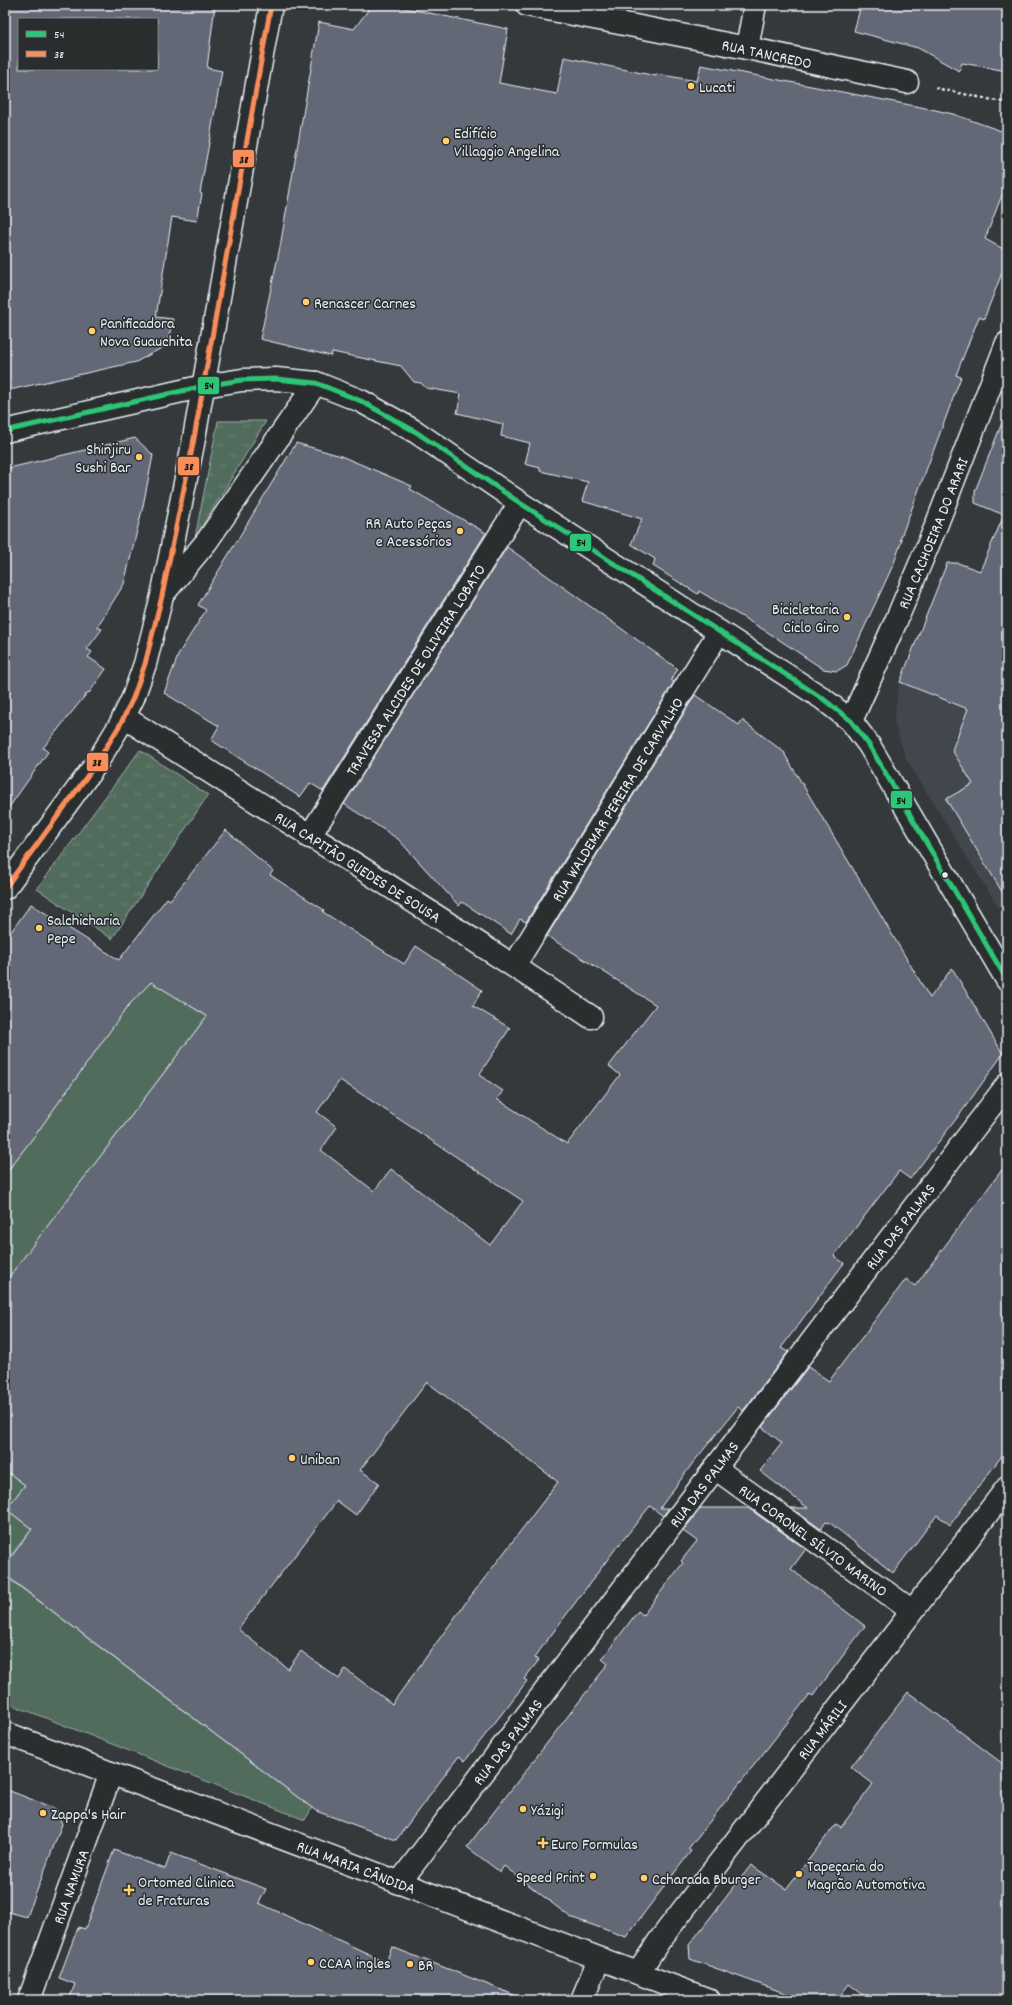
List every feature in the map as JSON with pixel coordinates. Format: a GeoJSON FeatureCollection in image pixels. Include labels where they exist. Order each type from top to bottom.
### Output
{"type":"FeatureCollection","features":[{"type":"Feature","properties":{"kind":"street"},"geometry":{"type":"LineString","coordinates":[[5,888],[96,764],[124,717],[133,698],[145,664],[162,596],[204,386],[271,5]]}},
{"type":"Feature","properties":{"kind":"street","name":"RUA TANCREDO"},"geometry":{"type":"LineString","coordinates":[[527,5],[747,48],[907,82]]}},
{"type":"Feature","properties":{"kind":"street"},"geometry":{"type":"LineString","coordinates":[[747,48],[755,5]]}},
{"type":"Feature","properties":{"kind":"street","name":"RUA CACHOEIRA DO ARARI"},"geometry":{"type":"LineString","coordinates":[[851,721],[936,526],[1007,343]]}},
{"type":"Feature","properties":{"kind":"street"},"geometry":{"type":"LineString","coordinates":[[5,431],[204,386],[242,380],[276,379],[316,383],[362,401],[416,432],[520,503],[822,698],[851,721],[869,745],[1007,980]]}},
{"type":"Feature","properties":{"kind":"street"},"geometry":{"type":"LineString","coordinates":[[162,596],[208,541],[316,383]]}},
{"type":"Feature","properties":{"kind":"street","name":"TRAVESSA ALCIDES DE OLIVEIRA LOBATO"},"geometry":{"type":"LineString","coordinates":[[309,837],[520,503]]}},
{"type":"Feature","properties":{"kind":"street","name":"RUA WALDEMAR PEREIRA DE CARVALHO"},"geometry":{"type":"LineString","coordinates":[[514,966],[719,632]]}},
{"type":"Feature","properties":{"kind":"street","name":"RUA CAPITÃO GUEDES DE SOUSA"},"geometry":{"type":"LineString","coordinates":[[124,717],[309,837],[514,966],[591,1017]]}},
{"type":"Feature","properties":{"kind":"street","name":"RUA DAS PALMAS"},"geometry":{"type":"LineString","coordinates":[[399,1883],[1007,1085]]}},
{"type":"Feature","properties":{"kind":"street","name":"RUA CORONEL SÍLVIO MARINO"},"geometry":{"type":"LineString","coordinates":[[715,1468],[912,1611]]}},
{"type":"Feature","properties":{"kind":"street","name":"RUA MÁRILI"},"geometry":{"type":"LineString","coordinates":[[638,1973],[659,1941],[1007,1488]]}},
{"type":"Feature","properties":{"kind":"street","name":"RUA MARIA CÂNDIDA"},"geometry":{"type":"LineString","coordinates":[[5,1733],[709,2000]]}},
{"type":"Feature","properties":{"kind":"street","name":"RUA NAMURA"},"geometry":{"type":"LineString","coordinates":[[29,2000],[111,1773]]}},
{"type":"Feature","properties":{"kind":"street"},"geometry":{"type":"LineString","coordinates":[[582,2000],[599,1959]]}},
{"type":"Feature","properties":{"kind":"path"},"geometry":{"type":"LineString","coordinates":[[907,82],[1007,103]]}},
{"type":"Feature","properties":{"kind":"shaded area"},"geometry":{"type":"Polygon","coordinates":[[[899,681],[1007,724],[1007,921],[906,759],[894,721],[899,681]]]}},
{"type":"Feature","properties":{"kind":"green space"},"geometry":{"type":"Polygon","coordinates":[[[218,421],[266,421],[195,538],[218,421]]]}},
{"type":"Feature","properties":{"kind":"green space"},"geometry":{"type":"Polygon","coordinates":[[[140,750],[208,795],[112,939],[37,889],[140,750]]]}},
{"type":"Feature","properties":{"kind":"green space"},"geometry":{"type":"Polygon","coordinates":[[[156,980],[187,1004],[207,1016],[5,1283],[5,1175],[139,990],[156,980]]]}},
{"type":"Feature","properties":{"kind":"green space"},"geometry":{"type":"Polygon","coordinates":[[[5,1470],[25,1485],[6,1509],[32,1529],[18,1546],[7,1565],[6,1572],[8,1578],[312,1808],[305,1820],[5,1702],[5,1470]]]}},
{"type":"Feature","properties":{"kind":"building"},"geometry":{"type":"Polygon","coordinates":[[[5,5],[215,5],[207,68],[222,71],[200,193],[202,194],[197,221],[172,217],[156,317],[173,319],[167,345],[136,362],[5,391],[5,5]]]}},
{"type":"Feature","properties":{"kind":"building"},"geometry":{"type":"Polygon","coordinates":[[[372,5],[390,5],[508,29],[499,83],[557,94],[564,57],[656,76],[656,74],[697,81],[701,65],[931,109],[953,114],[1007,133],[1007,182],[985,239],[1007,251],[1007,260],[984,319],[979,317],[956,375],[961,377],[900,540],[902,540],[894,563],[847,665],[837,671],[823,669],[769,633],[699,591],[698,594],[653,566],[655,559],[631,544],[642,519],[582,501],[588,482],[540,471],[540,468],[525,464],[530,443],[501,436],[503,424],[457,413],[461,394],[426,388],[421,383],[414,382],[401,366],[332,352],[331,356],[260,339],[280,247],[319,22],[354,29],[372,5]]]}},
{"type":"Feature","properties":{"kind":"building"},"geometry":{"type":"Polygon","coordinates":[[[861,5],[1007,5],[1007,71],[962,63],[959,71],[918,48],[854,31],[861,5]]]}},
{"type":"Feature","properties":{"kind":"building"},"geometry":{"type":"Polygon","coordinates":[[[1005,415],[1007,416],[1007,900],[946,799],[973,784],[952,750],[968,709],[900,682],[947,563],[958,563],[980,571],[1004,515],[975,503],[975,491],[1005,415]]]}},
{"type":"Feature","properties":{"kind":"building"},"geometry":{"type":"Polygon","coordinates":[[[135,438],[153,455],[143,506],[124,584],[97,627],[102,629],[87,649],[92,652],[88,657],[106,669],[89,693],[88,692],[43,748],[48,752],[5,813],[5,469],[135,438]]]}},
{"type":"Feature","properties":{"kind":"building"},"geometry":{"type":"Polygon","coordinates":[[[296,443],[341,456],[412,486],[410,489],[486,533],[323,791],[310,783],[300,797],[211,740],[219,726],[164,693],[179,653],[206,610],[198,605],[296,443]]]}},
{"type":"Feature","properties":{"kind":"building"},"geometry":{"type":"Polygon","coordinates":[[[507,547],[678,669],[671,680],[674,682],[526,922],[520,919],[511,934],[462,902],[459,906],[398,839],[344,804],[507,547]]]}},
{"type":"Feature","properties":{"kind":"building","name":"Uniban"},"geometry":{"type":"Polygon","coordinates":[[[695,695],[739,725],[742,720],[785,753],[930,998],[952,968],[1003,1054],[963,1110],[910,1179],[899,1171],[834,1256],[844,1263],[781,1348],[788,1352],[743,1411],[738,1407],[692,1464],[660,1508],[669,1508],[663,1516],[650,1506],[619,1544],[534,1658],[539,1660],[524,1679],[527,1681],[465,1761],[459,1756],[396,1840],[316,1811],[5,1575],[8,1561],[32,1529],[6,1509],[25,1485],[5,1470],[5,1282],[207,1016],[151,982],[128,1006],[36,1134],[5,1174],[5,940],[31,904],[119,960],[167,898],[170,900],[226,830],[273,871],[270,875],[324,910],[323,912],[404,964],[416,946],[482,990],[473,1006],[510,1028],[479,1075],[503,1091],[497,1099],[567,1144],[620,1075],[609,1066],[656,1005],[547,936],[695,695]],[[340,1080],[317,1112],[337,1127],[321,1150],[374,1191],[391,1169],[490,1245],[523,1201],[340,1080]],[[427,1382],[360,1470],[379,1483],[356,1515],[337,1501],[238,1629],[288,1669],[301,1651],[339,1679],[345,1669],[392,1704],[461,1609],[558,1482],[427,1382]]]}},
{"type":"Feature","properties":{"kind":"building"},"geometry":{"type":"Polygon","coordinates":[[[1007,1163],[1007,1449],[950,1525],[937,1515],[893,1573],[830,1523],[826,1522],[821,1529],[791,1508],[808,1508],[760,1471],[782,1443],[762,1427],[808,1367],[829,1381],[906,1279],[915,1286],[1007,1163]]]}},
{"type":"Feature","properties":{"kind":"building"},"geometry":{"type":"Polygon","coordinates":[[[701,1508],[748,1508],[806,1549],[791,1569],[865,1626],[813,1696],[810,1694],[688,1849],[691,1851],[626,1937],[570,1917],[504,1866],[500,1872],[467,1847],[608,1664],[602,1659],[638,1611],[643,1615],[683,1563],[681,1561],[697,1541],[683,1531],[701,1508]]]}},
{"type":"Feature","properties":{"kind":"building"},"geometry":{"type":"Polygon","coordinates":[[[908,1692],[1007,1767],[1007,2000],[870,2000],[849,1984],[837,2000],[804,2000],[690,1959],[689,1945],[751,1865],[786,1889],[836,1824],[841,1827],[873,1784],[851,1767],[908,1692]]]}},
{"type":"Feature","properties":{"kind":"building"},"geometry":{"type":"Polygon","coordinates":[[[5,1789],[56,1809],[62,1824],[27,1917],[5,1911],[5,1789]]]}},
{"type":"Feature","properties":{"kind":"building"},"geometry":{"type":"Polygon","coordinates":[[[114,1850],[165,1869],[171,1853],[266,1889],[259,1903],[386,1962],[392,1947],[522,1998],[522,2000],[69,2000],[75,1984],[59,1978],[78,1927],[85,1929],[114,1850]]]}},
{"type":"Feature","properties":{"kind":"transit line","name":"38"},"geometry":{"type":"LineString","coordinates":[[5,888],[96,764],[121,723],[133,698],[145,664],[162,596],[193,444],[271,5]]}},
{"type":"Feature","properties":{"kind":"transit line","name":"54"},"geometry":{"type":"LineString","coordinates":[[5,431],[204,386],[242,380],[276,379],[316,383],[361,401],[416,432],[520,503],[822,698],[851,721],[869,745],[1007,980]]}},
{"type":"Feature","properties":{"kind":"place","name":"Lucati"},"geometry":{"type":"Point","coordinates":[691,86]}},
{"type":"Feature","properties":{"kind":"place","name":"Edifício Villaggio Angelina"},"geometry":{"type":"Point","coordinates":[446,141]}},
{"type":"Feature","properties":{"kind":"place","name":"Renascer Carnes"},"geometry":{"type":"Point","coordinates":[306,302]}},
{"type":"Feature","properties":{"kind":"place","name":"Panificadora Nova Guauchita"},"geometry":{"type":"Point","coordinates":[92,331]}},
{"type":"Feature","properties":{"kind":"place","name":"Shinjiru Sushi Bar"},"geometry":{"type":"Point","coordinates":[139,457]}},
{"type":"Feature","properties":{"kind":"place","name":"RR Auto Peças e Acessórios"},"geometry":{"type":"Point","coordinates":[460,531]}},
{"type":"Feature","properties":{"kind":"place","name":"Bicicletaria Ciclo Giro"},"geometry":{"type":"Point","coordinates":[847,617]}},
{"type":"Feature","properties":{"kind":"place","name":"Salchicharia Pepe"},"geometry":{"type":"Point","coordinates":[39,928]}},
{"type":"Feature","properties":{"kind":"place","name":"Uniban"},"geometry":{"type":"Point","coordinates":[292,1458]}},
{"type":"Feature","properties":{"kind":"place","name":"Yázigi"},"geometry":{"type":"Point","coordinates":[523,1809]}},
{"type":"Feature","properties":{"kind":"place","name":"Zappa's Hair"},"geometry":{"type":"Point","coordinates":[43,1813]}},
{"type":"Feature","properties":{"kind":"place","name":"Euro Formulas"},"geometry":{"type":"Point","coordinates":[543,1843]}},
{"type":"Feature","properties":{"kind":"place","name":"Tapeçaria do Magrão Automotiva"},"geometry":{"type":"Point","coordinates":[799,1874]}},
{"type":"Feature","properties":{"kind":"place","name":"Speed Print"},"geometry":{"type":"Point","coordinates":[593,1876]}},
{"type":"Feature","properties":{"kind":"place","name":"Ccharada Bburger"},"geometry":{"type":"Point","coordinates":[644,1878]}},
{"type":"Feature","properties":{"kind":"place","name":"Ortomed Clinica de Fraturas"},"geometry":{"type":"Point","coordinates":[129,1890]}},
{"type":"Feature","properties":{"kind":"place","name":"CCAA ingles"},"geometry":{"type":"Point","coordinates":[311,1962]}},
{"type":"Feature","properties":{"kind":"place","name":"BR"},"geometry":{"type":"Point","coordinates":[410,1964]}}]}
